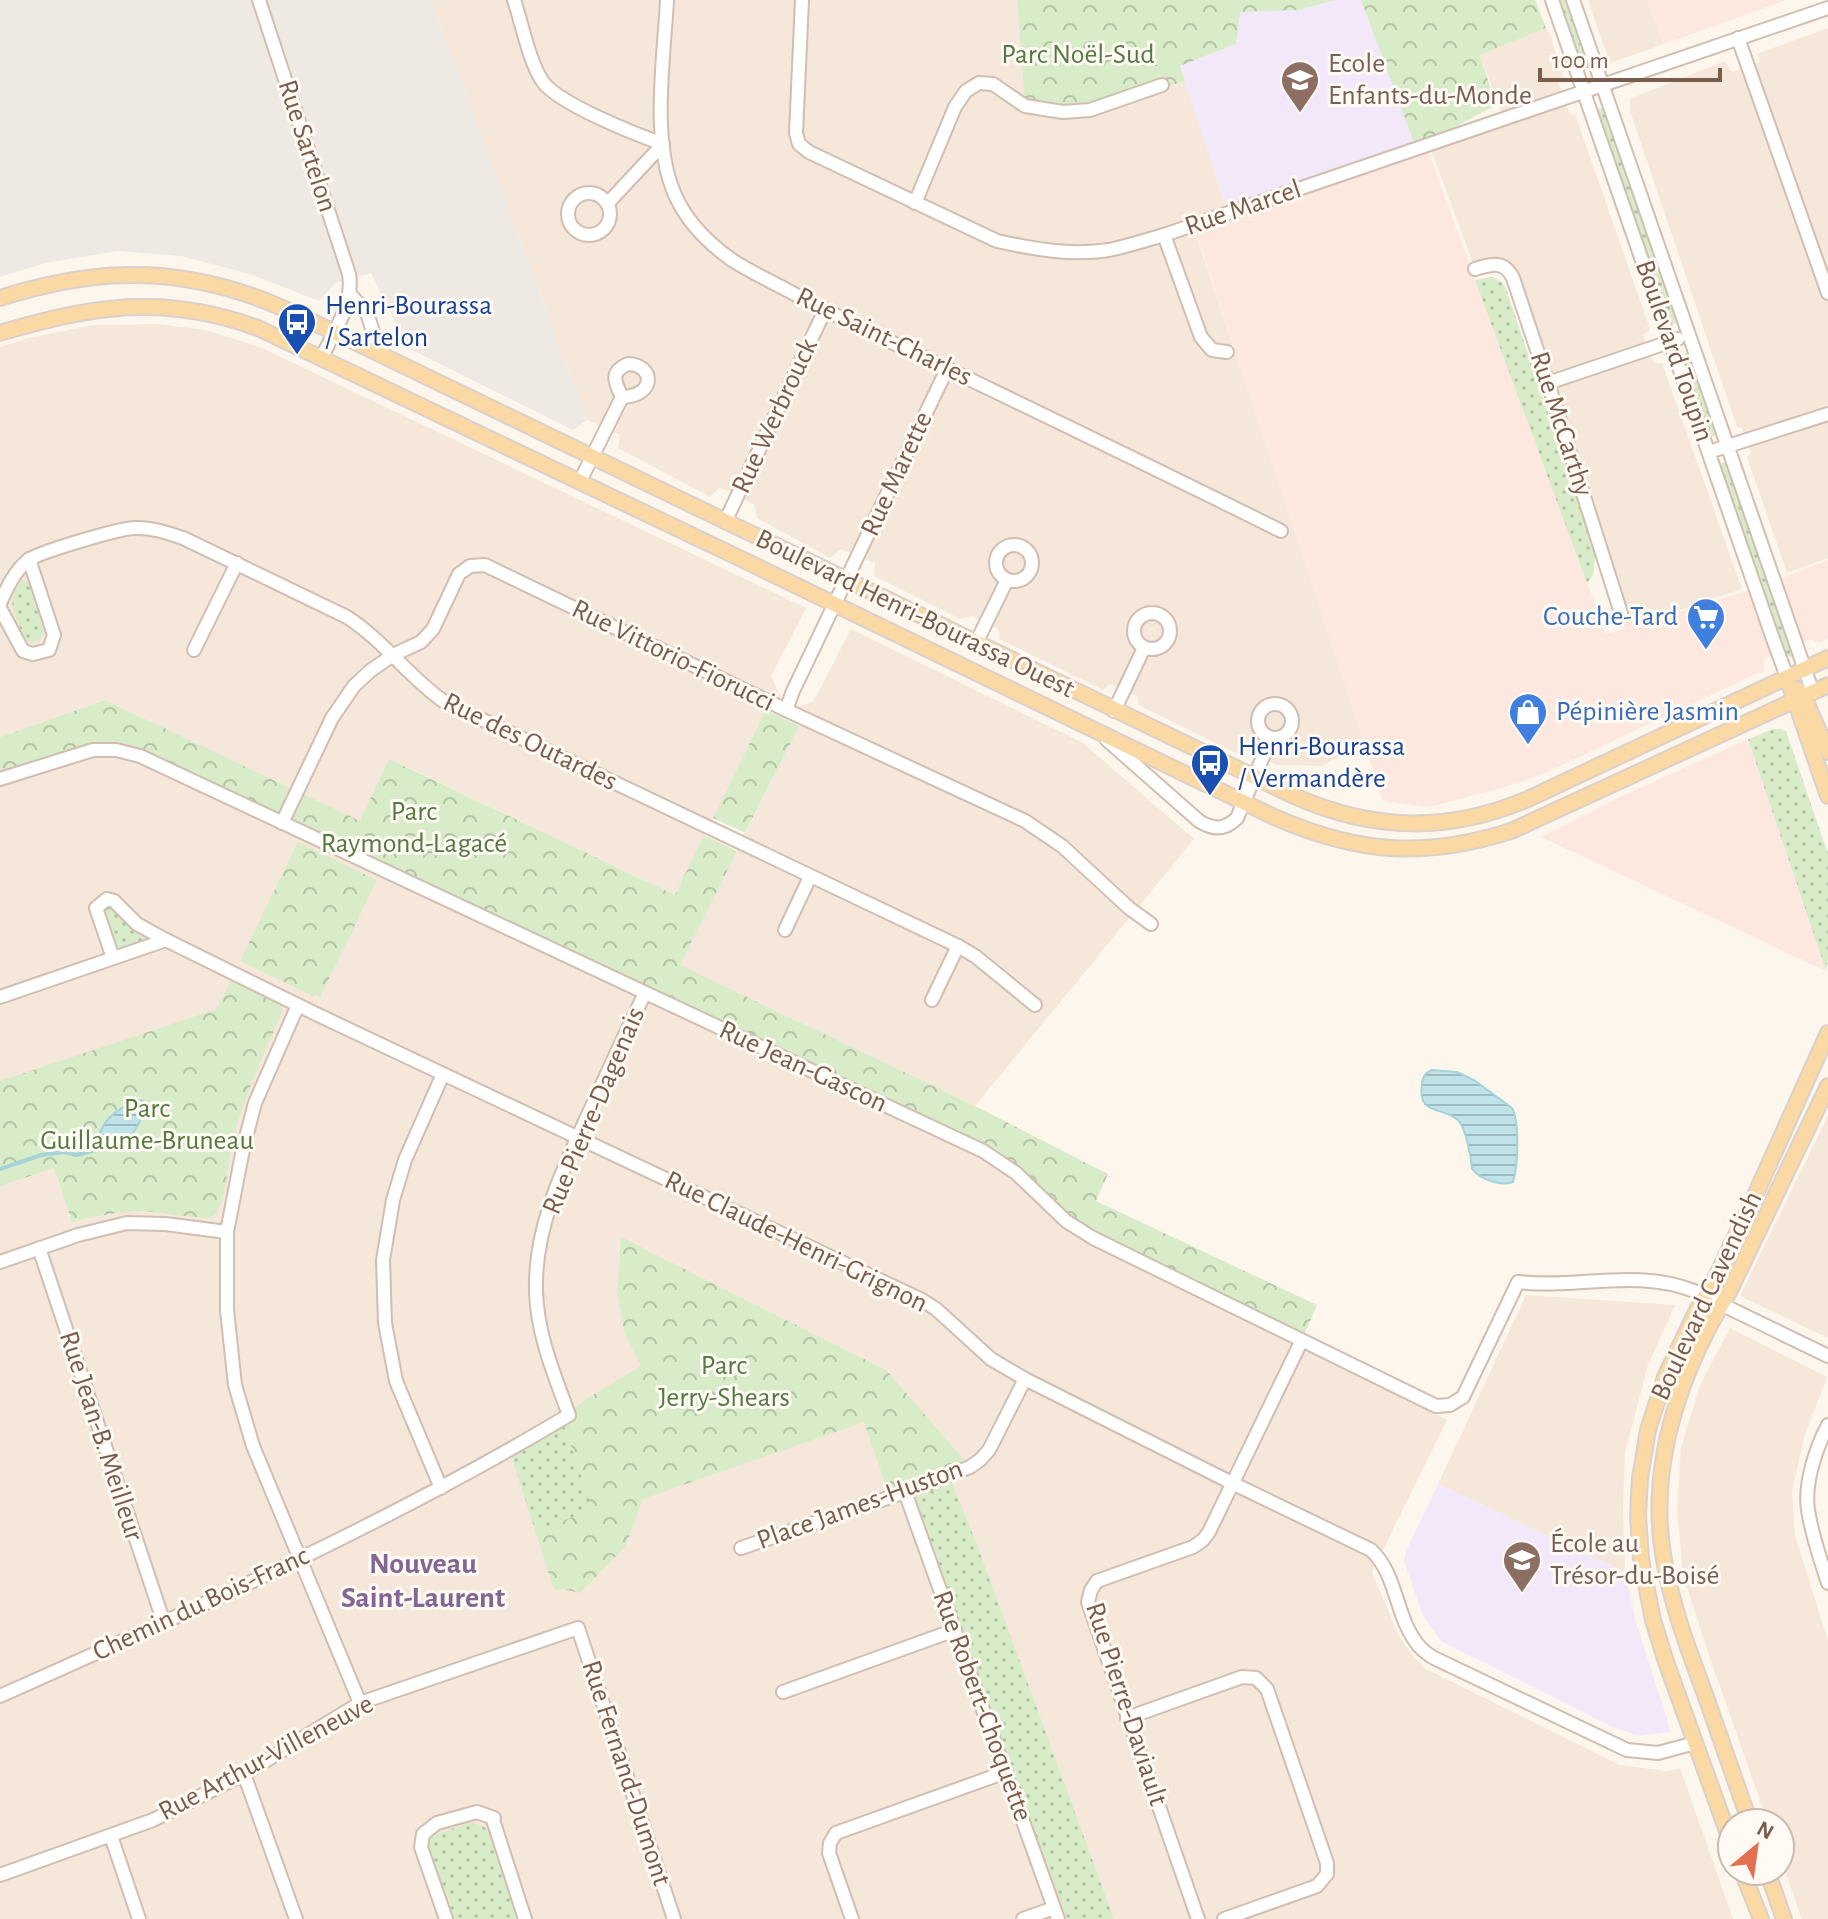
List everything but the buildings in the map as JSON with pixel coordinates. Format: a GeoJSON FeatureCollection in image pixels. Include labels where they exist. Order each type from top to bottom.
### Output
{"type":"FeatureCollection","features":[{"type":"Feature","properties":{"kind":"main road","name":"Boulevard Henri-Bourassa Ouest"},"geometry":{"type":"LineString","coordinates":[[0,298],[86,277],[127,274],[210,283],[272,303],[1254,778],[1319,807],[1369,820],[1418,824],[1465,819],[1502,809],[1828,658]]}},
{"type":"Feature","properties":{"kind":"main road","name":"Boulevard Henri-Bourassa Ouest"},"geometry":{"type":"LineString","coordinates":[[0,333],[87,310],[128,307],[171,308],[219,315],[271,333],[1244,803],[1312,832],[1356,844],[1406,849],[1465,844],[1511,831],[1828,685]]}},
{"type":"Feature","properties":{"kind":"main road","name":"Boulevard Toupin"},"geometry":{"type":"LineString","coordinates":[[1787,677],[1804,697]]}},
{"type":"Feature","properties":{"kind":"main road"},"geometry":{"type":"LineString","coordinates":[[1804,697],[1828,752]]}},
{"type":"Feature","properties":{"kind":"main road"},"geometry":{"type":"LineString","coordinates":[[1804,697],[1828,796]]}},
{"type":"Feature","properties":{"kind":"main road","name":"Boulevard Cavendish"},"geometry":{"type":"LineString","coordinates":[[1718,1807],[1665,1659],[1650,1607],[1641,1559],[1638,1503],[1642,1465],[1655,1405],[1665,1377],[1746,1215],[1828,1033]]}},
{"type":"Feature","properties":{"kind":"main road","name":"Boulevard Cavendish"},"geometry":{"type":"LineString","coordinates":[[1744,1807],[1678,1616],[1665,1566],[1660,1523],[1663,1466],[1679,1393],[1697,1351],[1729,1292],[1828,1086]]}},
{"type":"Feature","properties":{"kind":"main road"},"geometry":{"type":"LineString","coordinates":[[1748,1887],[1761,1919]]}},
{"type":"Feature","properties":{"kind":"main road"},"geometry":{"type":"LineString","coordinates":[[1773,1887],[1784,1919]]}},
{"type":"Feature","properties":{"kind":"street","name":"Rue Sartelon"},"geometry":{"type":"LineString","coordinates":[[259,0],[347,265],[350,294],[367,313],[378,347],[385,357]]}},
{"type":"Feature","properties":{"kind":"street"},"geometry":{"type":"LineString","coordinates":[[514,0],[536,70],[544,84],[620,128],[663,144],[608,203]]}},
{"type":"Feature","properties":{"kind":"street","name":"Rue Saint-Charles"},"geometry":{"type":"LineString","coordinates":[[657,0],[667,6],[660,116],[669,178],[679,204],[715,247],[735,262],[825,310],[1281,531]]}},
{"type":"Feature","properties":{"kind":"street","name":"Rue Marcel"},"geometry":{"type":"LineString","coordinates":[[802,0],[796,133],[799,144],[809,152],[997,241],[1071,252],[1108,250],[1164,235],[1828,8]]}},
{"type":"Feature","properties":{"kind":"street","name":"Boulevard Toupin"},"geometry":{"type":"LineString","coordinates":[[1552,0],[1787,677]]}},
{"type":"Feature","properties":{"kind":"street","name":"Boulevard Toupin"},"geometry":{"type":"LineString","coordinates":[[1573,0],[1804,669],[1804,697]]}},
{"type":"Feature","properties":{"kind":"street"},"geometry":{"type":"LineString","coordinates":[[1738,38],[1828,293]]}},
{"type":"Feature","properties":{"kind":"street"},"geometry":{"type":"LineString","coordinates":[[915,203],[955,107],[966,91],[979,83],[993,84],[1025,106],[1063,112],[1090,110],[1162,85]]}},
{"type":"Feature","properties":{"kind":"street"},"geometry":{"type":"LineString","coordinates":[[1164,235],[1201,337],[1212,350],[1227,352]]}},
{"type":"Feature","properties":{"kind":"street","name":"Rue McCarthy"},"geometry":{"type":"LineString","coordinates":[[1475,269],[1491,264],[1508,269],[1513,278],[1621,613]]}},
{"type":"Feature","properties":{"kind":"street"},"geometry":{"type":"LineString","coordinates":[[322,357],[350,294]]}},
{"type":"Feature","properties":{"kind":"street","name":"Rue Werbrouck"},"geometry":{"type":"LineString","coordinates":[[725,522],[825,310]]}},
{"type":"Feature","properties":{"kind":"street"},"geometry":{"type":"LineString","coordinates":[[1548,383],[1689,336]]}},
{"type":"Feature","properties":{"kind":"street","name":"Rue Marette"},"geometry":{"type":"LineString","coordinates":[[786,710],[947,369]]}},
{"type":"Feature","properties":{"kind":"street"},"geometry":{"type":"LineString","coordinates":[[580,481],[622,397]]}},
{"type":"Feature","properties":{"kind":"street"},"geometry":{"type":"LineString","coordinates":[[1709,452],[1828,414]]}},
{"type":"Feature","properties":{"kind":"street","name":"Rue des Outardes"},"geometry":{"type":"LineString","coordinates":[[29,559],[113,531],[137,528],[183,538],[368,630],[443,701],[958,946],[975,956],[1035,1005]]}},
{"type":"Feature","properties":{"kind":"street"},"geometry":{"type":"LineString","coordinates":[[29,559],[54,635],[49,650],[33,654],[23,651],[0,605],[17,572],[29,559]]}},
{"type":"Feature","properties":{"kind":"street"},"geometry":{"type":"LineString","coordinates":[[194,650],[237,563]]}},
{"type":"Feature","properties":{"kind":"street","name":"Rue Vittorio-Fiorucci"},"geometry":{"type":"LineString","coordinates":[[282,823],[332,718],[354,686],[393,655],[421,642],[433,629],[459,574],[470,566],[485,565],[1040,829],[1151,924]]}},
{"type":"Feature","properties":{"kind":"street"},"geometry":{"type":"LineString","coordinates":[[976,643],[1007,580]]}},
{"type":"Feature","properties":{"kind":"street"},"geometry":{"type":"LineString","coordinates":[[1114,711],[1144,648]]}},
{"type":"Feature","properties":{"kind":"street","name":"Boulevard Henri-Bourassa Ouest"},"geometry":{"type":"LineString","coordinates":[[1097,731],[1205,825],[1217,828],[1229,824],[1237,818],[1244,803]]}},
{"type":"Feature","properties":{"kind":"street"},"geometry":{"type":"LineString","coordinates":[[1244,803],[1271,738]]}},
{"type":"Feature","properties":{"kind":"street","name":"Rue Jean-Gascon"},"geometry":{"type":"LineString","coordinates":[[0,779],[93,750],[116,750],[140,756],[983,1151],[1016,1173],[1066,1221],[1093,1238],[1436,1406],[1450,1405],[1463,1397],[1518,1282],[1556,1284],[1637,1279],[1672,1284],[1705,1296]]}},
{"type":"Feature","properties":{"kind":"street"},"geometry":{"type":"LineString","coordinates":[[785,930],[810,877]]}},
{"type":"Feature","properties":{"kind":"street","name":"Rue Claude-Henri-Grignon"},"geometry":{"type":"LineString","coordinates":[[113,958],[96,908],[107,899],[114,901],[137,924],[298,1005],[922,1300],[991,1359],[1025,1379],[1371,1550],[1382,1560],[1409,1629],[1419,1646],[1434,1658],[1627,1750],[1658,1753],[1695,1743]]}},
{"type":"Feature","properties":{"kind":"street"},"geometry":{"type":"LineString","coordinates":[[0,997],[166,940]]}},
{"type":"Feature","properties":{"kind":"street"},"geometry":{"type":"LineString","coordinates":[[932,1000],[958,946]]}},
{"type":"Feature","properties":{"kind":"street","name":"Rue Pierre-Dagenais"},"geometry":{"type":"LineString","coordinates":[[569,1415],[544,1348],[536,1292],[538,1245],[551,1200],[645,993]]}},
{"type":"Feature","properties":{"kind":"street"},"geometry":{"type":"LineString","coordinates":[[298,1005],[255,1103],[243,1149],[227,1232],[227,1310],[235,1385],[253,1446],[360,1703]]}},
{"type":"Feature","properties":{"kind":"street"},"geometry":{"type":"LineString","coordinates":[[441,1488],[396,1381],[385,1323],[383,1260],[393,1200],[405,1160],[443,1074]]}},
{"type":"Feature","properties":{"kind":"street"},"geometry":{"type":"LineString","coordinates":[[0,1262],[78,1235],[127,1223],[165,1224],[227,1232]]}},
{"type":"Feature","properties":{"kind":"street","name":"Rue Jean-B. Meilleur"},"geometry":{"type":"LineString","coordinates":[[39,1248],[164,1623]]}},
{"type":"Feature","properties":{"kind":"street"},"geometry":{"type":"LineString","coordinates":[[1705,1296],[1828,1356]]}},
{"type":"Feature","properties":{"kind":"street","name":"Rue Pierre-Daviault"},"geometry":{"type":"LineString","coordinates":[[1198,1919],[1088,1602],[1097,1581],[1193,1547],[1203,1540],[1301,1342]]}},
{"type":"Feature","properties":{"kind":"street","name":"Place James-Huston"},"geometry":{"type":"LineString","coordinates":[[741,1548],[970,1467],[989,1450],[1025,1379]]}},
{"type":"Feature","properties":{"kind":"street","name":"Chemin du Bois-Franc"},"geometry":{"type":"LineString","coordinates":[[0,1696],[300,1559],[441,1488],[569,1415]]}},
{"type":"Feature","properties":{"kind":"street"},"geometry":{"type":"LineString","coordinates":[[1828,1425],[1811,1471],[1807,1508],[1828,1583]]}},
{"type":"Feature","properties":{"kind":"street","name":"Rue Robert-Choquette"},"geometry":{"type":"LineString","coordinates":[[905,1492],[1056,1914]]}},
{"type":"Feature","properties":{"kind":"street","name":"Rue Arthur-Villeneuve"},"geometry":{"type":"LineString","coordinates":[[0,1875],[153,1820],[244,1774],[360,1703],[578,1628]]}},
{"type":"Feature","properties":{"kind":"street","name":"Rue Fernand-Dumont"},"geometry":{"type":"LineString","coordinates":[[578,1628],[674,1919]]}},
{"type":"Feature","properties":{"kind":"street"},"geometry":{"type":"LineString","coordinates":[[783,1692],[955,1630]]}},
{"type":"Feature","properties":{"kind":"street"},"geometry":{"type":"LineString","coordinates":[[1127,1718],[1242,1677],[1256,1678],[1267,1689],[1327,1863],[1327,1874],[1317,1886],[1224,1919]]}},
{"type":"Feature","properties":{"kind":"street"},"geometry":{"type":"LineString","coordinates":[[852,1919],[829,1853],[836,1833],[1006,1772]]}},
{"type":"Feature","properties":{"kind":"street"},"geometry":{"type":"LineString","coordinates":[[244,1774],[296,1919]]}},
{"type":"Feature","properties":{"kind":"street"},"geometry":{"type":"LineString","coordinates":[[446,1919],[421,1847],[423,1834],[437,1823],[477,1812],[494,1818],[525,1919]]}},
{"type":"Feature","properties":{"kind":"street"},"geometry":{"type":"LineString","coordinates":[[111,1836],[139,1919]]}},
{"type":"Feature","properties":{"kind":"street"},"geometry":{"type":"LineString","coordinates":[[1023,1919],[1056,1914]]}},
{"type":"Feature","properties":{"kind":"shaded area"},"geometry":{"type":"Polygon","coordinates":[[[0,0],[431,0],[587,420],[573,430],[408,348],[371,273],[335,283],[319,301],[250,274],[181,256],[117,251],[45,263],[0,277],[0,0]]]}},
{"type":"Feature","properties":{"kind":"shaded area"},"geometry":{"type":"Polygon","coordinates":[[[431,0],[1017,0],[1026,106],[1093,109],[1185,81],[1228,213],[1193,226],[1365,742],[1322,766],[1277,765],[1249,750],[1238,754],[1138,705],[1138,697],[1110,684],[1103,690],[999,639],[999,630],[972,616],[960,619],[874,576],[875,563],[841,549],[830,558],[757,518],[755,505],[720,487],[710,497],[618,448],[620,435],[587,420],[431,0]]]}},
{"type":"Feature","properties":{"kind":"shaded area","name":"Ecole Enfants-du-Monde"},"geometry":{"type":"Polygon","coordinates":[[[1336,0],[1361,0],[1416,148],[1228,213],[1180,66],[1236,44],[1239,12],[1298,10],[1336,0]]]}},
{"type":"Feature","properties":{"kind":"shaded area"},"geometry":{"type":"Polygon","coordinates":[[[1588,0],[1647,0],[1664,44],[1610,63],[1588,0]]]}},
{"type":"Feature","properties":{"kind":"shaded area"},"geometry":{"type":"Polygon","coordinates":[[[1647,0],[1786,0],[1664,44],[1647,0]]]}},
{"type":"Feature","properties":{"kind":"shaded area"},"geometry":{"type":"Polygon","coordinates":[[[1546,28],[1563,77],[1559,83],[1570,115],[1575,114],[1650,329],[1643,335],[1654,363],[1662,363],[1742,589],[1625,629],[1548,383],[1508,269],[1475,269],[1429,144],[1502,114],[1480,55],[1546,28]]]}},
{"type":"Feature","properties":{"kind":"shaded area"},"geometry":{"type":"Polygon","coordinates":[[[1828,28],[1828,558],[1787,573],[1747,457],[1751,453],[1742,428],[1737,427],[1630,111],[1630,99],[1725,61],[1732,72],[1760,62],[1757,54],[1828,28]]]}},
{"type":"Feature","properties":{"kind":"shaded area","name":"Pépinière Jasmin"},"geometry":{"type":"Polygon","coordinates":[[[1428,151],[1606,634],[1757,588],[1828,560],[1828,638],[1819,643],[1811,639],[1764,659],[1764,670],[1549,771],[1509,786],[1429,807],[1383,801],[1193,224],[1428,151]]]}},
{"type":"Feature","properties":{"kind":"shaded area"},"geometry":{"type":"Polygon","coordinates":[[[157,324],[206,330],[262,348],[806,608],[771,676],[787,710],[813,702],[851,629],[1083,743],[1194,839],[975,1106],[679,965],[803,718],[770,703],[675,895],[390,759],[360,822],[105,700],[0,737],[0,347],[93,325],[157,324]]]}},
{"type":"Feature","properties":{"kind":"shaded area"},"geometry":{"type":"Polygon","coordinates":[[[1748,739],[1826,971],[1541,837],[1748,739]]]}},
{"type":"Feature","properties":{"kind":"shaded area"},"geometry":{"type":"Polygon","coordinates":[[[116,750],[983,1151],[1301,1342],[1447,1420],[1372,1572],[1399,1636],[1426,1669],[1620,1765],[1667,1771],[1680,1768],[1716,1871],[1716,1887],[1722,1887],[1733,1919],[0,1919],[0,779],[116,750]]]}},
{"type":"Feature","properties":{"kind":"shaded area"},"geometry":{"type":"Polygon","coordinates":[[[1828,1116],[1828,1338],[1740,1296],[1828,1116]]]}},
{"type":"Feature","properties":{"kind":"shaded area"},"geometry":{"type":"Polygon","coordinates":[[[1526,1295],[1675,1305],[1648,1365],[1625,1453],[1625,1572],[1438,1484],[1526,1295]]]}},
{"type":"Feature","properties":{"kind":"shaded area"},"geometry":{"type":"Polygon","coordinates":[[[1730,1328],[1827,1377],[1804,1437],[1792,1493],[1795,1535],[1828,1641],[1828,1919],[1802,1919],[1791,1887],[1796,1887],[1796,1807],[1762,1807],[1683,1575],[1677,1509],[1681,1447],[1701,1383],[1730,1328]]]}},
{"type":"Feature","properties":{"kind":"shaded area","name":"École au Trésor-du-Boisé"},"geometry":{"type":"Polygon","coordinates":[[[1438,1484],[1625,1572],[1636,1622],[1671,1732],[1638,1736],[1611,1726],[1442,1642],[1423,1616],[1404,1561],[1438,1484]]]}},
{"type":"Feature","properties":{"kind":"green space","name":"Parc Noël-Sud"},"geometry":{"type":"Polygon","coordinates":[[[1017,0],[1336,0],[1298,10],[1240,12],[1236,44],[1180,66],[1185,81],[1093,109],[1025,106],[1017,0]]]}},
{"type":"Feature","properties":{"kind":"green space"},"geometry":{"type":"Polygon","coordinates":[[[1361,0],[1535,0],[1546,28],[1480,55],[1496,105],[1416,148],[1361,0]]]}},
{"type":"Feature","properties":{"kind":"green space"},"geometry":{"type":"Polygon","coordinates":[[[1557,0],[1568,0],[1591,67],[1581,70],[1557,0]]]}},
{"type":"Feature","properties":{"kind":"green space"},"geometry":{"type":"Polygon","coordinates":[[[1605,107],[1678,320],[1675,324],[1669,322],[1595,110],[1605,107]]]}},
{"type":"Feature","properties":{"kind":"green space"},"geometry":{"type":"Polygon","coordinates":[[[1492,277],[1502,282],[1506,289],[1596,554],[1593,575],[1587,583],[1475,280],[1492,277]]]}},
{"type":"Feature","properties":{"kind":"green space"},"geometry":{"type":"Polygon","coordinates":[[[1686,353],[1690,354],[1717,433],[1713,437],[1707,433],[1682,359],[1686,353]]]}},
{"type":"Feature","properties":{"kind":"green space"},"geometry":{"type":"Polygon","coordinates":[[[1725,462],[1728,463],[1783,620],[1792,658],[1787,655],[1776,631],[1720,468],[1725,462]]]}},
{"type":"Feature","properties":{"kind":"green space"},"geometry":{"type":"Polygon","coordinates":[[[23,580],[28,582],[44,632],[39,641],[31,643],[25,640],[12,602],[23,580]]]}},
{"type":"Feature","properties":{"kind":"green space","name":"Parc Raymond-Lagacé"},"geometry":{"type":"Polygon","coordinates":[[[105,700],[360,821],[389,759],[675,895],[704,835],[737,851],[680,965],[975,1106],[1108,1174],[1096,1201],[1317,1305],[1301,1342],[1093,1238],[1016,1173],[116,750],[0,779],[0,737],[105,700]]]}},
{"type":"Feature","properties":{"kind":"green space"},"geometry":{"type":"Polygon","coordinates":[[[766,710],[799,726],[745,833],[713,818],[766,710]]]}},
{"type":"Feature","properties":{"kind":"green space"},"geometry":{"type":"Polygon","coordinates":[[[1773,729],[1786,731],[1828,854],[1826,971],[1748,739],[1773,729]]]}},
{"type":"Feature","properties":{"kind":"green space"},"geometry":{"type":"Polygon","coordinates":[[[298,842],[377,880],[320,997],[240,961],[298,842]]]}},
{"type":"Feature","properties":{"kind":"green space"},"geometry":{"type":"Polygon","coordinates":[[[109,904],[149,937],[133,945],[116,947],[101,908],[109,904]]]}},
{"type":"Feature","properties":{"kind":"green space","name":"Parc Guillaume-Bruneau"},"geometry":{"type":"Polygon","coordinates":[[[233,976],[281,1002],[282,1012],[239,1118],[222,1199],[216,1213],[211,1217],[199,1217],[135,1211],[72,1222],[54,1168],[0,1186],[0,1081],[217,1009],[233,976]]]}},
{"type":"Feature","properties":{"kind":"green space","name":"Parc Jerry-Shears"},"geometry":{"type":"Polygon","coordinates":[[[621,1237],[886,1370],[970,1467],[890,1498],[864,1422],[643,1499],[625,1547],[580,1593],[554,1590],[535,1531],[593,1510],[562,1419],[585,1400],[641,1366],[624,1332],[617,1291],[621,1237]]]}},
{"type":"Feature","properties":{"kind":"green space"},"geometry":{"type":"Polygon","coordinates":[[[563,1421],[594,1510],[535,1531],[511,1455],[563,1421]]]}},
{"type":"Feature","properties":{"kind":"green space"},"geometry":{"type":"Polygon","coordinates":[[[950,1478],[1114,1919],[1067,1919],[914,1507],[921,1491],[950,1478]]]}},
{"type":"Feature","properties":{"kind":"green space"},"geometry":{"type":"Polygon","coordinates":[[[471,1822],[485,1827],[493,1837],[519,1919],[453,1919],[428,1842],[431,1836],[471,1822]]]}},
{"type":"Feature","properties":{"kind":"water"},"geometry":{"type":"Polygon","coordinates":[[[1432,1070],[1457,1072],[1474,1080],[1512,1108],[1517,1144],[1513,1182],[1491,1181],[1472,1169],[1461,1124],[1423,1101],[1423,1079],[1432,1070]]]}},
{"type":"Feature","properties":{"kind":"water"},"geometry":{"type":"Polygon","coordinates":[[[138,1100],[145,1104],[140,1121],[131,1135],[119,1145],[101,1150],[97,1147],[105,1123],[122,1108],[138,1100]]]}},
{"type":"Feature","properties":{"kind":"waterway"},"geometry":{"type":"LineString","coordinates":[[0,1169],[41,1155],[64,1152],[76,1155],[100,1149]]}},
{"type":"Feature","properties":{"kind":"place","name":"Ecole Enfants-du-Monde"},"geometry":{"type":"Point","coordinates":[1300,114]}},
{"type":"Feature","properties":{"kind":"place","name":"Henri-Bourassa / Sartelon"},"geometry":{"type":"Point","coordinates":[297,356]}},
{"type":"Feature","properties":{"kind":"place","name":"Couche-Tard"},"geometry":{"type":"Point","coordinates":[1706,651]}},
{"type":"Feature","properties":{"kind":"place","name":"Pépinière Jasmin"},"geometry":{"type":"Point","coordinates":[1528,746]}},
{"type":"Feature","properties":{"kind":"place","name":"Henri-Bourassa / Vermandère"},"geometry":{"type":"Point","coordinates":[1210,797]}},
{"type":"Feature","properties":{"kind":"place","name":"École au Trésor-du-Boisé"},"geometry":{"type":"Point","coordinates":[1522,1594]}},
{"type":"Feature","properties":{"kind":"district","name":"Nouveau Saint-Laurent"},"geometry":{"type":"Point","coordinates":[423,1581]}}]}
